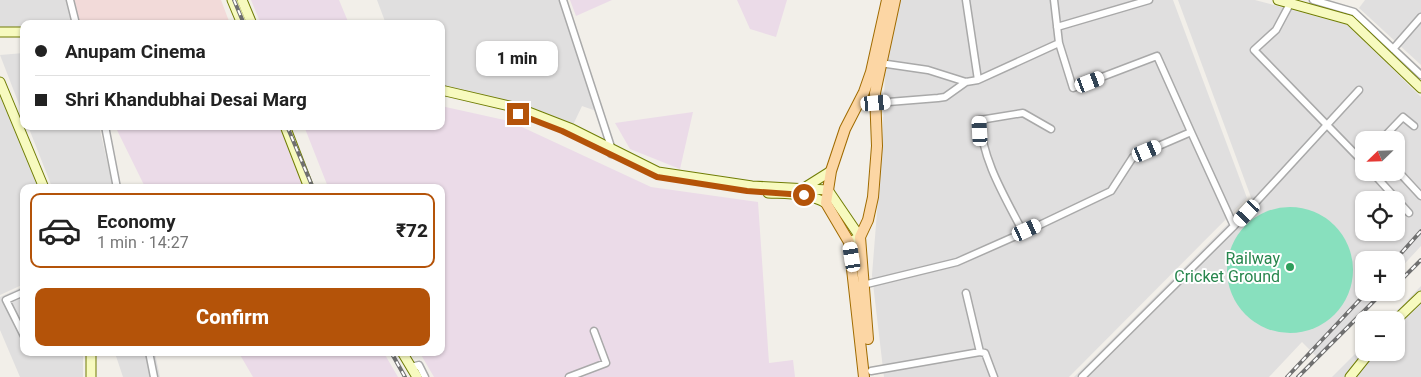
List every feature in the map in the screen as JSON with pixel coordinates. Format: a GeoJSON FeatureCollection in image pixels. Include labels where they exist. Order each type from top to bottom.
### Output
{"type":"FeatureCollection","features":[{"type":"Feature","properties":{"kind":"main road"},"geometry":{"type":"LineString","coordinates":[[232,0],[240,20]]}},
{"type":"Feature","properties":{"kind":"main road"},"geometry":{"type":"LineString","coordinates":[[242,0],[250,20]]}},
{"type":"Feature","properties":{"kind":"main road"},"geometry":{"type":"LineString","coordinates":[[869,375],[849,242],[826,203],[830,171],[845,129],[864,92],[871,72],[887,0]]}},
{"type":"Feature","properties":{"kind":"main road"},"geometry":{"type":"LineString","coordinates":[[869,375],[860,237],[868,220],[873,198],[877,146],[875,98],[880,63],[894,0]]}},
{"type":"Feature","properties":{"kind":"main road"},"geometry":{"type":"LineString","coordinates":[[1278,0],[1352,16],[1421,82]]}},
{"type":"Feature","properties":{"kind":"main road"},"geometry":{"type":"LineString","coordinates":[[1293,2],[1350,20],[1421,88]]}},
{"type":"Feature","properties":{"kind":"main road"},"geometry":{"type":"LineString","coordinates":[[0,32],[20,32]]}},
{"type":"Feature","properties":{"kind":"main road"},"geometry":{"type":"LineString","coordinates":[[0,37],[20,37]]}},
{"type":"Feature","properties":{"kind":"main road"},"geometry":{"type":"LineString","coordinates":[[0,82],[42,184]]}},
{"type":"Feature","properties":{"kind":"main road"},"geometry":{"type":"LineString","coordinates":[[445,91],[518,108],[572,129],[657,177],[747,191],[804,195],[826,203]]}},
{"type":"Feature","properties":{"kind":"main road"},"geometry":{"type":"LineString","coordinates":[[864,92],[875,98]]}},
{"type":"Feature","properties":{"kind":"main road"},"geometry":{"type":"LineString","coordinates":[[445,97],[518,114],[658,172],[752,186],[828,190]]}},
{"type":"Feature","properties":{"kind":"main road"},"geometry":{"type":"LineString","coordinates":[[287,130],[307,184]]}},
{"type":"Feature","properties":{"kind":"main road"},"geometry":{"type":"LineString","coordinates":[[804,188],[830,171]]}},
{"type":"Feature","properties":{"kind":"main road"},"geometry":{"type":"LineString","coordinates":[[828,190],[860,237]]}},
{"type":"Feature","properties":{"kind":"main road"},"geometry":{"type":"LineString","coordinates":[[849,242],[860,237]]}},
{"type":"Feature","properties":{"kind":"main road"},"geometry":{"type":"LineString","coordinates":[[1405,312],[1420,299]]}},
{"type":"Feature","properties":{"kind":"main road"},"geometry":{"type":"LineString","coordinates":[[91,356],[91,377]]}},
{"type":"Feature","properties":{"kind":"main road"},"geometry":{"type":"LineString","coordinates":[[404,356],[417,377]]}},
{"type":"Feature","properties":{"kind":"main road"},"geometry":{"type":"LineString","coordinates":[[1350,377],[1363,361]]}},
{"type":"Feature","properties":{"kind":"street"},"geometry":{"type":"LineString","coordinates":[[70,0],[75,20]]}},
{"type":"Feature","properties":{"kind":"street"},"geometry":{"type":"LineString","coordinates":[[563,0],[612,152]]}},
{"type":"Feature","properties":{"kind":"street"},"geometry":{"type":"LineString","coordinates":[[966,0],[978,80]]}},
{"type":"Feature","properties":{"kind":"street"},"geometry":{"type":"LineString","coordinates":[[1054,0],[1059,43],[1073,88],[1158,56],[1234,226]]}},
{"type":"Feature","properties":{"kind":"street"},"geometry":{"type":"LineString","coordinates":[[1057,27],[1149,0]]}},
{"type":"Feature","properties":{"kind":"street"},"geometry":{"type":"LineString","coordinates":[[1313,0],[1354,12],[1421,75]]}},
{"type":"Feature","properties":{"kind":"street"},"geometry":{"type":"LineString","coordinates":[[1293,2],[1276,30],[1254,50],[1355,152]]}},
{"type":"Feature","properties":{"kind":"street"},"geometry":{"type":"LineString","coordinates":[[1393,49],[1421,17]]}},
{"type":"Feature","properties":{"kind":"street"},"geometry":{"type":"LineString","coordinates":[[875,98],[938,98],[945,96],[966,82],[978,80],[1059,43]]}},
{"type":"Feature","properties":{"kind":"street"},"geometry":{"type":"LineString","coordinates":[[880,63],[928,70],[966,82]]}},
{"type":"Feature","properties":{"kind":"street"},"geometry":{"type":"LineString","coordinates":[[1082,377],[1234,226],[1360,90]]}},
{"type":"Feature","properties":{"kind":"street"},"geometry":{"type":"LineString","coordinates":[[1023,232],[1005,197],[981,142],[980,120],[1023,113],[1052,129]]}},
{"type":"Feature","properties":{"kind":"street"},"geometry":{"type":"LineString","coordinates":[[1390,131],[1403,117],[1414,126]]}},
{"type":"Feature","properties":{"kind":"street"},"geometry":{"type":"LineString","coordinates":[[105,130],[116,184]]}},
{"type":"Feature","properties":{"kind":"street"},"geometry":{"type":"LineString","coordinates":[[862,285],[957,262],[1023,232],[1111,191],[1133,157],[1191,132]]}},
{"type":"Feature","properties":{"kind":"street"},"geometry":{"type":"LineString","coordinates":[[1405,179],[1421,196]]}},
{"type":"Feature","properties":{"kind":"street"},"geometry":{"type":"LineString","coordinates":[[1380,181],[1409,213]]}},
{"type":"Feature","properties":{"kind":"street"},"geometry":{"type":"LineString","coordinates":[[20,294],[6,300],[20,328]]}},
{"type":"Feature","properties":{"kind":"street"},"geometry":{"type":"LineString","coordinates":[[966,294],[980,352]]}},
{"type":"Feature","properties":{"kind":"street"},"geometry":{"type":"LineString","coordinates":[[569,377],[606,363],[594,331]]}},
{"type":"Feature","properties":{"kind":"street"},"geometry":{"type":"LineString","coordinates":[[869,375],[980,352],[986,353],[994,377]]}},
{"type":"Feature","properties":{"kind":"street"},"geometry":{"type":"LineString","coordinates":[[150,356],[154,377]]}},
{"type":"Feature","properties":{"kind":"street"},"geometry":{"type":"LineString","coordinates":[[411,367],[419,365],[425,377]]}},
{"type":"Feature","properties":{"kind":"shaded area"},"geometry":{"type":"Polygon","coordinates":[[[0,0],[67,0],[71,20],[20,20],[20,29],[0,29],[0,0]]]}},
{"type":"Feature","properties":{"kind":"shaded area"},"geometry":{"type":"Polygon","coordinates":[[[74,0],[221,0],[228,20],[78,20],[74,0]]]}},
{"type":"Feature","properties":{"kind":"shaded area"},"geometry":{"type":"Polygon","coordinates":[[[251,0],[339,0],[347,20],[259,20],[251,0]]]}},
{"type":"Feature","properties":{"kind":"shaded area"},"geometry":{"type":"Polygon","coordinates":[[[377,0],[561,0],[599,112],[582,106],[573,125],[445,87],[445,20],[384,20],[377,0]]]}},
{"type":"Feature","properties":{"kind":"shaded area"},"geometry":{"type":"Polygon","coordinates":[[[570,0],[612,0],[576,16],[570,0]]]}},
{"type":"Feature","properties":{"kind":"shaded area"},"geometry":{"type":"Polygon","coordinates":[[[737,0],[787,0],[776,37],[750,29],[737,0]]]}},
{"type":"Feature","properties":{"kind":"shaded area"},"geometry":{"type":"Polygon","coordinates":[[[900,0],[1173,0],[1247,198],[1069,377],[884,377],[872,275],[882,149],[885,73],[900,0]]]}},
{"type":"Feature","properties":{"kind":"shaded area"},"geometry":{"type":"Polygon","coordinates":[[[1178,0],[1255,0],[1348,25],[1421,97],[1421,246],[1405,263],[1405,251],[1355,251],[1355,301],[1370,301],[1361,311],[1355,311],[1355,317],[1317,357],[1302,342],[1269,377],[1074,377],[1252,200],[1178,0]]]}},
{"type":"Feature","properties":{"kind":"shaded area"},"geometry":{"type":"Polygon","coordinates":[[[1365,0],[1421,0],[1421,65],[1359,8],[1365,0]]]}},
{"type":"Feature","properties":{"kind":"shaded area"},"geometry":{"type":"Polygon","coordinates":[[[20,53],[20,107],[0,55],[20,53]]]}},
{"type":"Feature","properties":{"kind":"shaded area"},"geometry":{"type":"Polygon","coordinates":[[[0,95],[38,184],[20,184],[20,286],[0,295],[0,95]]]}},
{"type":"Feature","properties":{"kind":"shaded area"},"geometry":{"type":"Polygon","coordinates":[[[445,107],[509,121],[651,187],[758,202],[769,363],[793,360],[795,377],[434,377],[422,356],[445,356],[445,184],[327,184],[306,130],[445,130],[445,107]]]}},
{"type":"Feature","properties":{"kind":"shaded area"},"geometry":{"type":"Polygon","coordinates":[[[693,112],[680,169],[630,149],[615,123],[693,112]]]}},
{"type":"Feature","properties":{"kind":"shaded area"},"geometry":{"type":"Polygon","coordinates":[[[30,130],[100,130],[112,184],[51,184],[30,130]]]}},
{"type":"Feature","properties":{"kind":"shaded area"},"geometry":{"type":"Polygon","coordinates":[[[117,130],[283,130],[306,184],[144,184],[117,130]]]}},
{"type":"Feature","properties":{"kind":"shaded area"},"geometry":{"type":"Polygon","coordinates":[[[1421,286],[1421,377],[1332,377],[1355,354],[1355,361],[1405,361],[1405,311],[1397,311],[1421,286]]]}},
{"type":"Feature","properties":{"kind":"shaded area"},"geometry":{"type":"Polygon","coordinates":[[[20,288],[20,356],[83,356],[83,377],[20,377],[0,330],[0,297],[20,288]]]}},
{"type":"Feature","properties":{"kind":"shaded area"},"geometry":{"type":"Polygon","coordinates":[[[116,356],[156,356],[160,377],[123,377],[116,356]]]}},
{"type":"Feature","properties":{"kind":"shaded area"},"geometry":{"type":"Polygon","coordinates":[[[241,356],[386,356],[398,377],[253,377],[241,356]]]}},
{"type":"Feature","properties":{"kind":"green space","name":"Railway Cricket Ground"},"geometry":{"type":"Polygon","coordinates":[[[1290,207],[1314,212],[1334,226],[1348,246],[1353,270],[1348,294],[1334,314],[1314,328],[1290,333],[1266,328],[1246,314],[1232,294],[1227,270],[1232,246],[1246,226],[1266,212],[1290,207]]]}},
{"type":"Feature","properties":{"kind":"railway"},"geometry":{"type":"LineString","coordinates":[[234,0],[242,20]]}},
{"type":"Feature","properties":{"kind":"railway"},"geometry":{"type":"LineString","coordinates":[[289,130],[311,184]]}},
{"type":"Feature","properties":{"kind":"railway"},"geometry":{"type":"LineString","coordinates":[[1403,251],[1421,231]]}},
{"type":"Feature","properties":{"kind":"railway"},"geometry":{"type":"LineString","coordinates":[[1405,276],[1421,260]]}},
{"type":"Feature","properties":{"kind":"railway"},"geometry":{"type":"LineString","coordinates":[[1287,377],[1359,301]]}},
{"type":"Feature","properties":{"kind":"railway"},"geometry":{"type":"LineString","coordinates":[[1298,377],[1374,301]]}},
{"type":"Feature","properties":{"kind":"railway"},"geometry":{"type":"LineString","coordinates":[[393,356],[405,377]]}},
{"type":"Feature","properties":{"kind":"place","name":"Railway Cricket Ground"},"geometry":{"type":"Point","coordinates":[1290,267]}},
{"type":"Feature","properties":{"kind":"route"},"geometry":{"type":"LineString","coordinates":[[518,114],[562,131],[657,177],[747,191],[804,195]]}}]}
